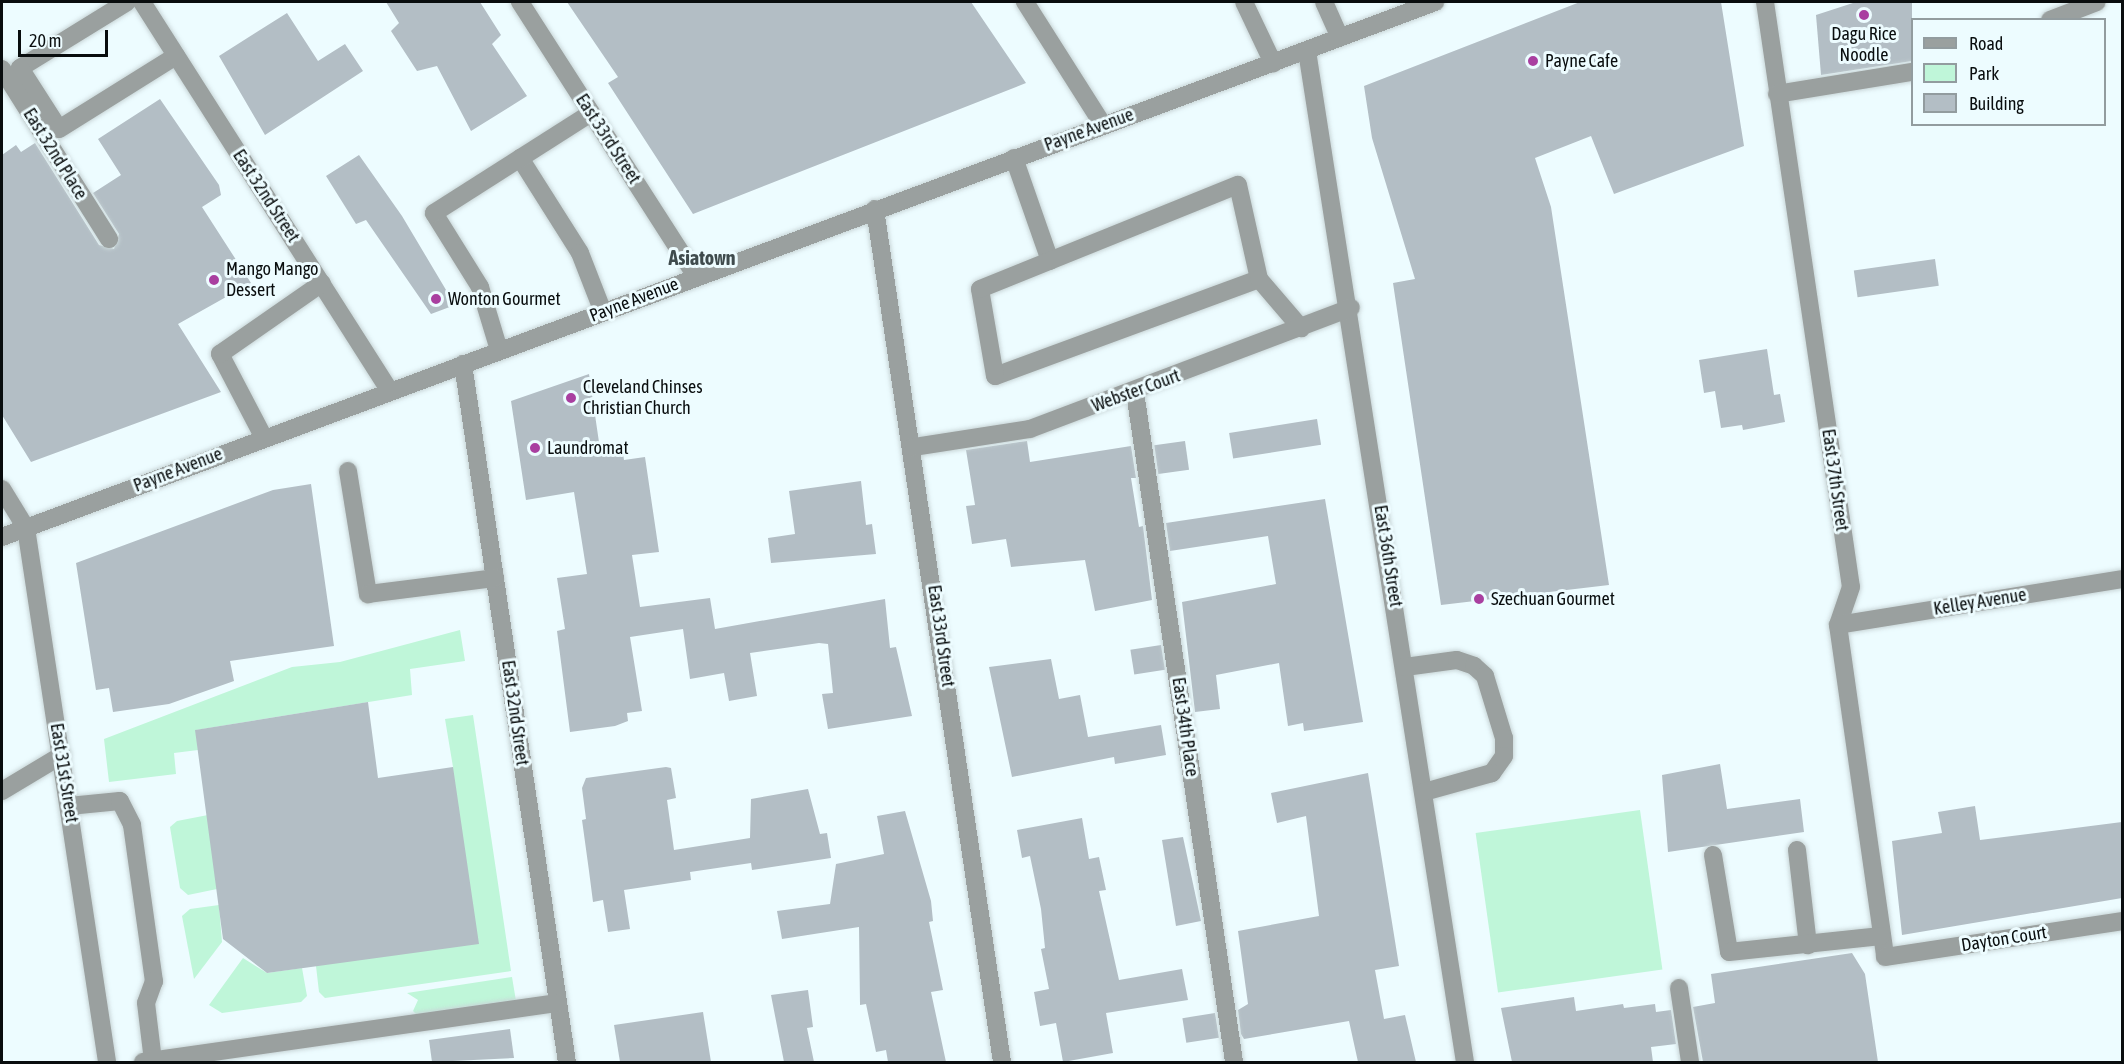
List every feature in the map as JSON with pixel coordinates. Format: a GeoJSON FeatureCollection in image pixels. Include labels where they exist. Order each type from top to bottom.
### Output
{"type":"FeatureCollection","features":[{"type":"Feature","properties":{"kind":"street"},"geometry":{"type":"LineString","coordinates":[[127,2],[20,68],[59,129],[176,56]]}},
{"type":"Feature","properties":{"kind":"street","name":"East 32nd Street"},"geometry":{"type":"LineString","coordinates":[[142,2],[390,391]]}},
{"type":"Feature","properties":{"kind":"street","name":"East 33rd Street"},"geometry":{"type":"LineString","coordinates":[[520,2],[696,276]]}},
{"type":"Feature","properties":{"kind":"street"},"geometry":{"type":"LineString","coordinates":[[1026,2],[1103,125]]}},
{"type":"Feature","properties":{"kind":"street"},"geometry":{"type":"LineString","coordinates":[[1244,2],[1273,63]]}},
{"type":"Feature","properties":{"kind":"street"},"geometry":{"type":"LineString","coordinates":[[1324,2],[1340,38]]}},
{"type":"Feature","properties":{"kind":"street","name":"Payne Avenue"},"geometry":{"type":"LineString","coordinates":[[2,537],[1435,2]]}},
{"type":"Feature","properties":{"kind":"street","name":"East 37th Street"},"geometry":{"type":"LineString","coordinates":[[1765,2],[1851,587],[1838,625],[1885,957]]}},
{"type":"Feature","properties":{"kind":"street"},"geometry":{"type":"LineString","coordinates":[[2055,18],[2097,2]]}},
{"type":"Feature","properties":{"kind":"street","name":"East 36th Street"},"geometry":{"type":"LineString","coordinates":[[1307,51],[1351,308],[1465,1062]]}},
{"type":"Feature","properties":{"kind":"street","name":"East 32nd Place"},"geometry":{"type":"LineString","coordinates":[[2,69],[109,239]]}},
{"type":"Feature","properties":{"kind":"street"},"geometry":{"type":"LineString","coordinates":[[1777,94],[1911,72]]}},
{"type":"Feature","properties":{"kind":"street"},"geometry":{"type":"LineString","coordinates":[[500,350],[480,287],[434,213],[591,113]]}},
{"type":"Feature","properties":{"kind":"street"},"geometry":{"type":"LineString","coordinates":[[520,158],[580,253],[603,312]]}},
{"type":"Feature","properties":{"kind":"street"},"geometry":{"type":"LineString","coordinates":[[1014,158],[1050,261]]}},
{"type":"Feature","properties":{"kind":"street"},"geometry":{"type":"LineString","coordinates":[[1259,279],[995,376],[980,289],[1238,185],[1259,279],[1301,328]]}},
{"type":"Feature","properties":{"kind":"street","name":"East 33rd Street"},"geometry":{"type":"LineString","coordinates":[[875,210],[914,447],[1002,1062]]}},
{"type":"Feature","properties":{"kind":"street"},"geometry":{"type":"LineString","coordinates":[[264,438],[220,354],[322,284]]}},
{"type":"Feature","properties":{"kind":"street","name":"Webster Court"},"geometry":{"type":"LineString","coordinates":[[914,447],[1030,429],[1135,392],[1351,308]]}},
{"type":"Feature","properties":{"kind":"street","name":"East 32nd Street"},"geometry":{"type":"LineString","coordinates":[[463,364],[567,1062]]}},
{"type":"Feature","properties":{"kind":"street","name":"East 34th Place"},"geometry":{"type":"LineString","coordinates":[[1135,392],[1234,1062]]}},
{"type":"Feature","properties":{"kind":"street"},"geometry":{"type":"LineString","coordinates":[[348,471],[368,594],[495,578]]}},
{"type":"Feature","properties":{"kind":"street","name":"East 31st Street"},"geometry":{"type":"LineString","coordinates":[[2,489],[26,528],[62,755],[106,1062]]}},
{"type":"Feature","properties":{"kind":"street","name":"Kelley Avenue"},"geometry":{"type":"LineString","coordinates":[[1838,625],[2122,579]]}},
{"type":"Feature","properties":{"kind":"street"},"geometry":{"type":"LineString","coordinates":[[1405,667],[1457,660],[1474,666],[1485,676],[1504,738],[1504,756],[1492,773],[1424,792]]}},
{"type":"Feature","properties":{"kind":"street"},"geometry":{"type":"LineString","coordinates":[[2,791],[62,755]]}},
{"type":"Feature","properties":{"kind":"street"},"geometry":{"type":"LineString","coordinates":[[69,806],[120,801],[132,825],[154,981],[146,1003],[148,1062],[558,1003]]}},
{"type":"Feature","properties":{"kind":"street"},"geometry":{"type":"LineString","coordinates":[[1797,850],[1808,945]]}},
{"type":"Feature","properties":{"kind":"street"},"geometry":{"type":"LineString","coordinates":[[1713,855],[1729,952],[1881,936]]}},
{"type":"Feature","properties":{"kind":"street","name":"Dayton Court"},"geometry":{"type":"LineString","coordinates":[[1885,957],[2122,921]]}},
{"type":"Feature","properties":{"kind":"street"},"geometry":{"type":"LineString","coordinates":[[1679,988],[1690,1062]]}},
{"type":"Feature","properties":{"kind":"green space"},"geometry":{"type":"Polygon","coordinates":[[[460,630],[465,661],[410,669],[412,695],[196,730],[198,750],[174,753],[176,774],[109,782],[104,739],[292,667],[340,662],[460,630]]]}},
{"type":"Feature","properties":{"kind":"green space"},"geometry":{"type":"Polygon","coordinates":[[[473,715],[511,971],[325,998],[319,992],[316,966],[453,767],[445,719],[473,715]]]}},
{"type":"Feature","properties":{"kind":"green space"},"geometry":{"type":"Polygon","coordinates":[[[1640,810],[1662,969],[1498,993],[1476,833],[1640,810]]]}},
{"type":"Feature","properties":{"kind":"green space"},"geometry":{"type":"Polygon","coordinates":[[[208,815],[217,889],[188,895],[180,888],[170,827],[177,821],[208,815]]]}},
{"type":"Feature","properties":{"kind":"green space"},"geometry":{"type":"Polygon","coordinates":[[[219,905],[222,942],[194,979],[182,916],[190,909],[219,905]]]}},
{"type":"Feature","properties":{"kind":"green space"},"geometry":{"type":"Polygon","coordinates":[[[243,958],[267,973],[302,968],[307,996],[301,1002],[222,1013],[209,1005],[243,958]]]}},
{"type":"Feature","properties":{"kind":"green space"},"geometry":{"type":"Polygon","coordinates":[[[512,977],[516,1001],[418,1016],[413,1011],[418,1000],[407,993],[512,977]]]}},
{"type":"Feature","properties":{"kind":"building"},"geometry":{"type":"Polygon","coordinates":[[[386,2],[480,2],[501,35],[492,44],[527,96],[471,131],[437,66],[417,71],[391,31],[399,23],[386,2]]]}},
{"type":"Feature","properties":{"kind":"building"},"geometry":{"type":"Polygon","coordinates":[[[567,2],[971,2],[1026,83],[693,214],[608,83],[618,77],[567,2]]]}},
{"type":"Feature","properties":{"kind":"building"},"geometry":{"type":"Polygon","coordinates":[[[1580,2],[1721,2],[1744,146],[1614,194],[1591,136],[1535,158],[1551,207],[1609,585],[1441,605],[1393,283],[1415,279],[1372,138],[1364,86],[1580,2]]]}},
{"type":"Feature","properties":{"kind":"building"},"geometry":{"type":"Polygon","coordinates":[[[1856,2],[1912,2],[1911,61],[1821,75],[1816,15],[1856,2]]]}},
{"type":"Feature","properties":{"kind":"building"},"geometry":{"type":"Polygon","coordinates":[[[287,13],[318,61],[345,44],[363,71],[265,135],[219,56],[287,13]]]}},
{"type":"Feature","properties":{"kind":"building"},"geometry":{"type":"Polygon","coordinates":[[[160,99],[219,185],[221,195],[202,207],[251,283],[178,324],[221,392],[31,462],[2,415],[2,155],[16,145],[21,152],[35,143],[99,245],[114,249],[119,234],[93,193],[121,175],[98,139],[160,99]]]}},
{"type":"Feature","properties":{"kind":"building"},"geometry":{"type":"Polygon","coordinates":[[[359,155],[402,216],[455,305],[431,314],[366,220],[356,224],[326,176],[359,155]]]}},
{"type":"Feature","properties":{"kind":"building"},"geometry":{"type":"Polygon","coordinates":[[[1935,259],[1939,286],[1858,297],[1854,270],[1935,259]]]}},
{"type":"Feature","properties":{"kind":"building"},"geometry":{"type":"Polygon","coordinates":[[[1767,349],[1774,395],[1780,394],[1785,422],[1743,430],[1742,425],[1721,428],[1715,391],[1704,393],[1699,360],[1767,349]]]}},
{"type":"Feature","properties":{"kind":"building"},"geometry":{"type":"Polygon","coordinates":[[[589,374],[600,449],[622,446],[624,460],[645,457],[659,552],[632,555],[640,607],[710,598],[715,629],[885,599],[890,648],[896,647],[912,716],[828,729],[822,694],[833,693],[828,644],[819,643],[750,653],[757,696],[729,701],[724,673],[690,679],[683,629],[630,637],[642,711],[627,713],[628,721],[615,726],[570,732],[557,631],[565,629],[557,578],[587,574],[574,492],[526,500],[511,401],[589,374]]]}},
{"type":"Feature","properties":{"kind":"building"},"geometry":{"type":"Polygon","coordinates":[[[1317,419],[1321,445],[1233,459],[1229,433],[1317,419]]]}},
{"type":"Feature","properties":{"kind":"building"},"geometry":{"type":"Polygon","coordinates":[[[1027,441],[1030,462],[1131,446],[1136,478],[1131,478],[1139,527],[1143,526],[1152,600],[1095,611],[1085,560],[1011,567],[1006,539],[972,544],[966,506],[975,505],[966,450],[1027,441]]]}},
{"type":"Feature","properties":{"kind":"building"},"geometry":{"type":"Polygon","coordinates":[[[1185,441],[1189,470],[1158,474],[1154,445],[1185,441]]]}},
{"type":"Feature","properties":{"kind":"building"},"geometry":{"type":"Polygon","coordinates":[[[861,481],[866,525],[872,524],[876,554],[771,563],[768,538],[795,534],[789,491],[861,481]]]}},
{"type":"Feature","properties":{"kind":"building"},"geometry":{"type":"Polygon","coordinates":[[[311,484],[334,646],[230,661],[234,681],[169,704],[113,712],[109,688],[96,690],[76,563],[273,490],[311,484]]]}},
{"type":"Feature","properties":{"kind":"building"},"geometry":{"type":"Polygon","coordinates":[[[1325,499],[1363,722],[1304,731],[1303,723],[1288,726],[1279,663],[1216,675],[1220,709],[1195,712],[1182,602],[1276,584],[1268,536],[1170,551],[1166,523],[1325,499]]]}},
{"type":"Feature","properties":{"kind":"building"},"geometry":{"type":"Polygon","coordinates":[[[1161,645],[1165,670],[1134,675],[1130,650],[1161,645]]]}},
{"type":"Feature","properties":{"kind":"building"},"geometry":{"type":"Polygon","coordinates":[[[1051,659],[1059,699],[1080,695],[1088,737],[1161,725],[1166,755],[1115,764],[1114,757],[1012,777],[989,667],[1051,659]]]}},
{"type":"Feature","properties":{"kind":"building"},"geometry":{"type":"Polygon","coordinates":[[[368,702],[378,778],[453,767],[479,944],[267,973],[223,939],[195,730],[368,702]]]}},
{"type":"Feature","properties":{"kind":"building"},"geometry":{"type":"Polygon","coordinates":[[[1720,764],[1727,809],[1800,799],[1804,832],[1668,852],[1662,775],[1720,764]]]}},
{"type":"Feature","properties":{"kind":"building"},"geometry":{"type":"Polygon","coordinates":[[[671,768],[676,798],[667,800],[674,850],[750,838],[751,799],[808,789],[820,834],[827,833],[831,858],[752,870],[751,863],[690,872],[691,880],[624,890],[630,929],[608,932],[603,900],[593,902],[582,820],[586,819],[582,788],[586,778],[671,768]]]}},
{"type":"Feature","properties":{"kind":"building"},"geometry":{"type":"Polygon","coordinates":[[[1368,773],[1399,966],[1375,970],[1384,1019],[1405,1015],[1416,1062],[1358,1062],[1349,1021],[1244,1039],[1241,1034],[1238,1010],[1248,1004],[1238,931],[1319,916],[1306,816],[1277,823],[1271,793],[1368,773]]]}},
{"type":"Feature","properties":{"kind":"building"},"geometry":{"type":"Polygon","coordinates":[[[1975,806],[1980,840],[2122,822],[2122,898],[1902,935],[1892,841],[1942,833],[1938,812],[1975,806]]]}},
{"type":"Feature","properties":{"kind":"building"},"geometry":{"type":"Polygon","coordinates":[[[905,811],[931,901],[933,921],[929,922],[943,990],[931,992],[946,1062],[888,1062],[886,1050],[876,1052],[866,1004],[860,1005],[859,927],[782,939],[777,911],[830,904],[836,864],[884,854],[877,816],[905,811]]]}},
{"type":"Feature","properties":{"kind":"building"},"geometry":{"type":"Polygon","coordinates":[[[1082,818],[1089,859],[1099,857],[1106,890],[1099,891],[1119,980],[1182,969],[1188,1000],[1106,1013],[1113,1053],[1063,1062],[1056,1023],[1040,1026],[1034,992],[1049,989],[1041,949],[1045,948],[1041,909],[1030,856],[1022,858],[1017,830],[1082,818]]]}},
{"type":"Feature","properties":{"kind":"building"},"geometry":{"type":"Polygon","coordinates":[[[1183,837],[1201,921],[1176,926],[1162,840],[1183,837]]]}},
{"type":"Feature","properties":{"kind":"building"},"geometry":{"type":"Polygon","coordinates":[[[1852,953],[1865,974],[1878,1062],[1703,1062],[1693,1007],[1715,1003],[1711,974],[1852,953]]]}},
{"type":"Feature","properties":{"kind":"building"},"geometry":{"type":"Polygon","coordinates":[[[808,990],[813,1027],[807,1028],[814,1062],[784,1062],[771,995],[808,990]]]}},
{"type":"Feature","properties":{"kind":"building"},"geometry":{"type":"Polygon","coordinates":[[[1574,997],[1576,1011],[1623,1004],[1624,1008],[1655,1004],[1656,1012],[1671,1010],[1676,1044],[1651,1047],[1653,1062],[1512,1062],[1501,1008],[1574,997]]]}},
{"type":"Feature","properties":{"kind":"building"},"geometry":{"type":"Polygon","coordinates":[[[703,1012],[711,1062],[620,1062],[614,1025],[703,1012]]]}},
{"type":"Feature","properties":{"kind":"building"},"geometry":{"type":"Polygon","coordinates":[[[1215,1013],[1219,1038],[1186,1043],[1182,1018],[1215,1013]]]}},
{"type":"Feature","properties":{"kind":"building"},"geometry":{"type":"Polygon","coordinates":[[[510,1029],[514,1058],[432,1062],[429,1040],[510,1029]]]}},
{"type":"Feature","properties":{"kind":"place","name":"Dagu Rice Noodle"},"geometry":{"type":"Point","coordinates":[1864,15]}},
{"type":"Feature","properties":{"kind":"place","name":"Payne Cafe"},"geometry":{"type":"Point","coordinates":[1533,61]}},
{"type":"Feature","properties":{"kind":"place","name":"Mango Mango Dessert"},"geometry":{"type":"Point","coordinates":[214,280]}},
{"type":"Feature","properties":{"kind":"place","name":"Wonton Gourmet"},"geometry":{"type":"Point","coordinates":[436,299]}},
{"type":"Feature","properties":{"kind":"place","name":"Cleveland Chinses Christian Church"},"geometry":{"type":"Point","coordinates":[571,398]}},
{"type":"Feature","properties":{"kind":"place","name":"Laundromat"},"geometry":{"type":"Point","coordinates":[535,448]}},
{"type":"Feature","properties":{"kind":"place","name":"Szechuan Gourmet"},"geometry":{"type":"Point","coordinates":[1479,599]}},
{"type":"Feature","properties":{"kind":"district","name":"Asiatown"},"geometry":{"type":"Point","coordinates":[702,257]}}]}
